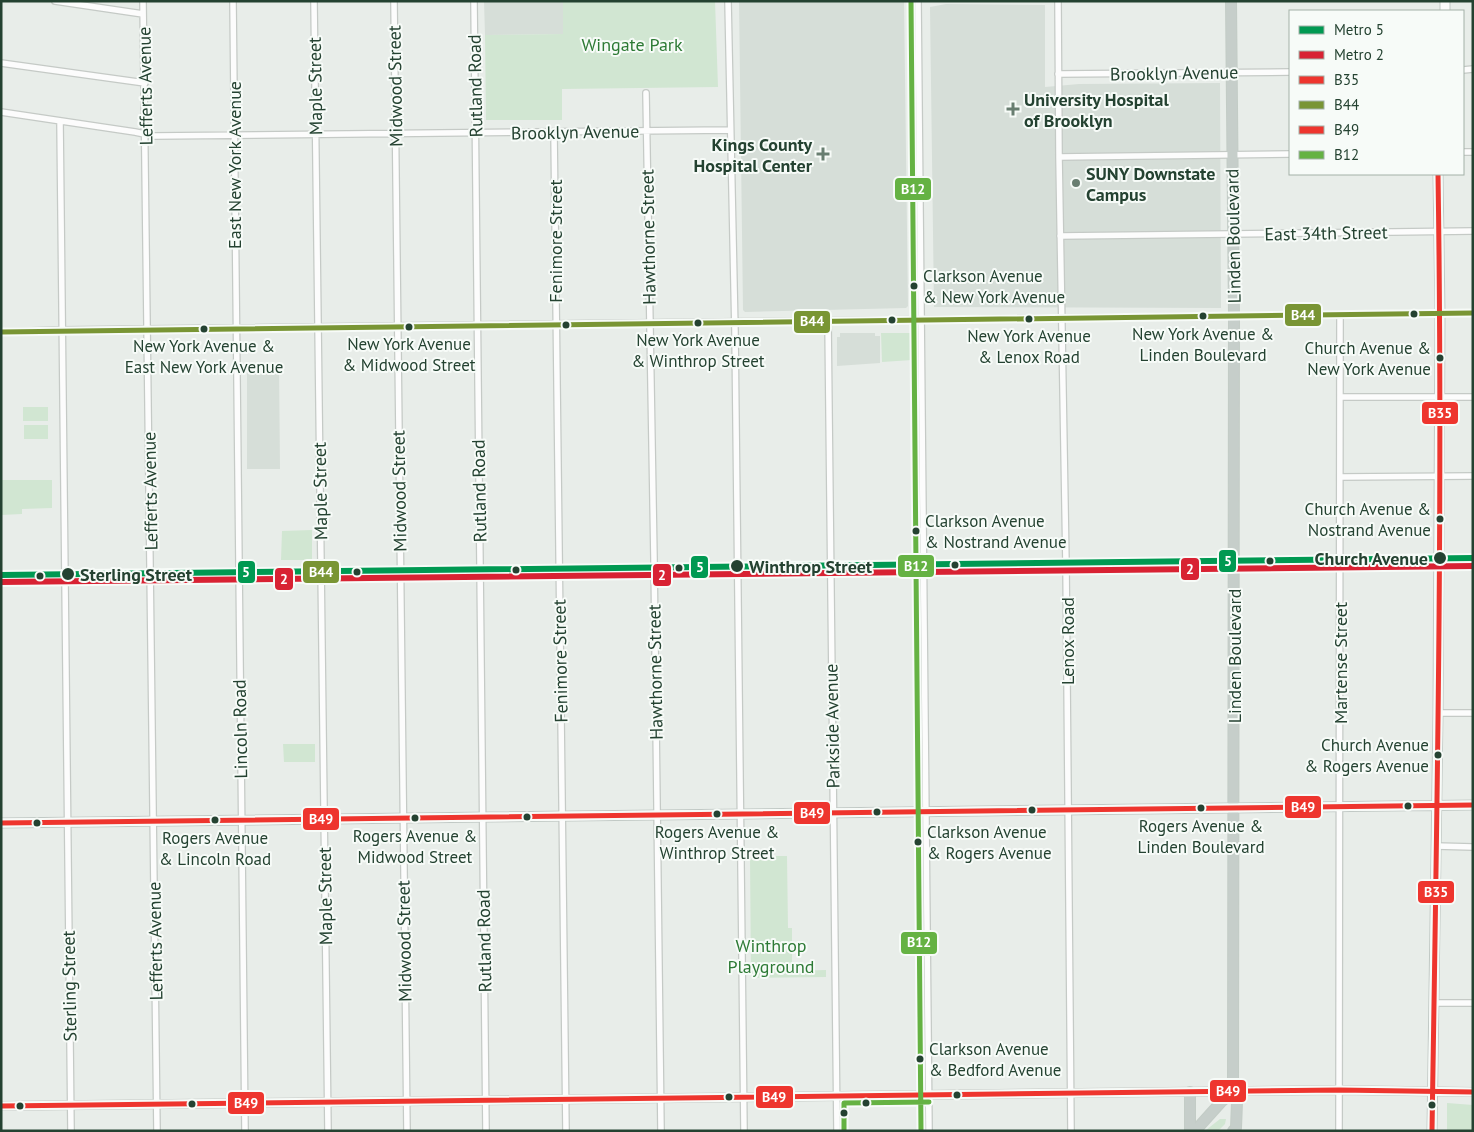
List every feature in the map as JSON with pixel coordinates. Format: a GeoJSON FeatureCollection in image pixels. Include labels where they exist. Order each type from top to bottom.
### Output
{"type":"FeatureCollection","features":[{"type":"Feature","properties":{"kind":"highway","name":"Linden Boulevard"},"geometry":{"type":"LineString","coordinates":[[1231,1],[1234,316],[1233,1092],[1237,1102],[1235,1130]]}},
{"type":"Feature","properties":{"kind":"highway"},"geometry":{"type":"LineString","coordinates":[[1190,1092],[1190,1131]]}},
{"type":"Feature","properties":{"kind":"highway"},"geometry":{"type":"LineString","coordinates":[[1195,1131],[1222,1101],[1233,1092]]}},
{"type":"Feature","properties":{"kind":"main road"},"geometry":{"type":"LineString","coordinates":[[1432,1131],[1439,560],[1440,232],[1438,175]]}},
{"type":"Feature","properties":{"kind":"main road"},"geometry":{"type":"LineString","coordinates":[[1,576],[1473,559]]}},
{"type":"Feature","properties":{"kind":"main road"},"geometry":{"type":"LineString","coordinates":[[1,823],[1473,805]]}},
{"type":"Feature","properties":{"kind":"street"},"geometry":{"type":"LineString","coordinates":[[55,1],[143,14]]}},
{"type":"Feature","properties":{"kind":"street","name":"Lefferts Avenue"},"geometry":{"type":"LineString","coordinates":[[143,1],[157,1131]]}},
{"type":"Feature","properties":{"kind":"street","name":"East New York Avenue"},"geometry":{"type":"LineString","coordinates":[[233,1],[236,328]]}},
{"type":"Feature","properties":{"kind":"street","name":"Maple Street"},"geometry":{"type":"LineString","coordinates":[[314,1],[328,1131]]}},
{"type":"Feature","properties":{"kind":"street","name":"Midwood Street"},"geometry":{"type":"LineString","coordinates":[[394,1],[407,1131]]}},
{"type":"Feature","properties":{"kind":"street","name":"Rutland Road"},"geometry":{"type":"LineString","coordinates":[[474,1],[486,1131]]}},
{"type":"Feature","properties":{"kind":"street"},"geometry":{"type":"LineString","coordinates":[[728,1],[744,1131]]}},
{"type":"Feature","properties":{"kind":"street"},"geometry":{"type":"LineString","coordinates":[[918,1],[929,1131]]}},
{"type":"Feature","properties":{"kind":"street","name":"Lenox Road"},"geometry":{"type":"LineString","coordinates":[[1058,1],[1058,157],[1066,564],[1071,1131]]}},
{"type":"Feature","properties":{"kind":"street"},"geometry":{"type":"LineString","coordinates":[[1,62],[145,83]]}},
{"type":"Feature","properties":{"kind":"street","name":"Brooklyn Avenue"},"geometry":{"type":"LineString","coordinates":[[1058,74],[1289,72]]}},
{"type":"Feature","properties":{"kind":"street","name":"Hawthorne Street"},"geometry":{"type":"LineString","coordinates":[[646,93],[654,569],[660,1131]]}},
{"type":"Feature","properties":{"kind":"street","name":"Brooklyn Avenue"},"geometry":{"type":"LineString","coordinates":[[1,112],[154,136],[730,130]]}},
{"type":"Feature","properties":{"kind":"street","name":"Sterling Street"},"geometry":{"type":"LineString","coordinates":[[60,121],[71,1131]]}},
{"type":"Feature","properties":{"kind":"street","name":"Fenimore Street"},"geometry":{"type":"LineString","coordinates":[[554,132],[566,1131]]}},
{"type":"Feature","properties":{"kind":"street"},"geometry":{"type":"LineString","coordinates":[[1058,157],[1289,154]]}},
{"type":"Feature","properties":{"kind":"street","name":"East 34th Street"},"geometry":{"type":"LineString","coordinates":[[1060,236],[1473,231]]}},
{"type":"Feature","properties":{"kind":"street"},"geometry":{"type":"LineString","coordinates":[[1,332],[922,319],[1473,314]]}},
{"type":"Feature","properties":{"kind":"street","name":"Martense Street"},"geometry":{"type":"LineString","coordinates":[[1339,1131],[1340,315]]}},
{"type":"Feature","properties":{"kind":"street","name":"Parkside Avenue"},"geometry":{"type":"LineString","coordinates":[[828,321],[837,1131]]}},
{"type":"Feature","properties":{"kind":"street","name":"Lincoln Road"},"geometry":{"type":"LineString","coordinates":[[236,328],[245,1131]]}},
{"type":"Feature","properties":{"kind":"street"},"geometry":{"type":"LineString","coordinates":[[1340,397],[1473,397]]}},
{"type":"Feature","properties":{"kind":"street"},"geometry":{"type":"LineString","coordinates":[[1340,477],[1473,476]]}},
{"type":"Feature","properties":{"kind":"street"},"geometry":{"type":"LineString","coordinates":[[1438,713],[1473,713]]}},
{"type":"Feature","properties":{"kind":"street"},"geometry":{"type":"LineString","coordinates":[[1436,846],[1473,847]]}},
{"type":"Feature","properties":{"kind":"street"},"geometry":{"type":"LineString","coordinates":[[1434,1003],[1473,1003]]}},
{"type":"Feature","properties":{"kind":"street"},"geometry":{"type":"LineString","coordinates":[[1,1106],[1339,1090],[1473,1092]]}},
{"type":"Feature","properties":{"kind":"shaded area"},"geometry":{"type":"Polygon","coordinates":[[[484,1],[563,1],[563,34],[485,35],[484,1]]]}},
{"type":"Feature","properties":{"kind":"shaded area","name":"Kings County Hospital Center"},"geometry":{"type":"Polygon","coordinates":[[[739,1],[904,1],[908,306],[906,308],[745,312],[743,310],[739,1]]]}},
{"type":"Feature","properties":{"kind":"shaded area","name":"SUNY Downstate Campus"},"geometry":{"type":"Polygon","coordinates":[[[946,4],[1045,5],[1045,87],[1079,84],[1220,83],[1221,308],[934,307],[930,7],[946,4]]]}},
{"type":"Feature","properties":{"kind":"shaded area"},"geometry":{"type":"Polygon","coordinates":[[[840,333],[875,333],[875,336],[880,336],[880,363],[837,366],[837,337],[840,337],[840,333]]]}},
{"type":"Feature","properties":{"kind":"shaded area"},"geometry":{"type":"Polygon","coordinates":[[[247,365],[279,365],[280,469],[247,469],[247,365]]]}},
{"type":"Feature","properties":{"kind":"green space","name":"Wingate Park"},"geometry":{"type":"Polygon","coordinates":[[[563,1],[715,1],[718,87],[562,89],[562,120],[486,120],[485,35],[563,34],[563,1]]]}},
{"type":"Feature","properties":{"kind":"green space"},"geometry":{"type":"Polygon","coordinates":[[[881,333],[912,333],[912,360],[882,362],[881,333]]]}},
{"type":"Feature","properties":{"kind":"green space"},"geometry":{"type":"Polygon","coordinates":[[[23,407],[48,407],[48,421],[23,421],[23,407]]]}},
{"type":"Feature","properties":{"kind":"green space"},"geometry":{"type":"Polygon","coordinates":[[[24,425],[48,425],[48,439],[24,439],[24,425]]]}},
{"type":"Feature","properties":{"kind":"green space"},"geometry":{"type":"Polygon","coordinates":[[[1,480],[52,480],[52,508],[22,509],[22,514],[1,515],[1,480]]]}},
{"type":"Feature","properties":{"kind":"green space"},"geometry":{"type":"Polygon","coordinates":[[[312,530],[312,560],[281,560],[282,531],[312,530]]]}},
{"type":"Feature","properties":{"kind":"green space"},"geometry":{"type":"Polygon","coordinates":[[[283,744],[315,744],[315,762],[284,762],[283,744]]]}},
{"type":"Feature","properties":{"kind":"green space","name":"Winthrop Playground"},"geometry":{"type":"Polygon","coordinates":[[[750,856],[787,856],[788,928],[792,928],[792,971],[826,970],[826,977],[751,978],[750,856]]]}},
{"type":"Feature","properties":{"kind":"green space"},"geometry":{"type":"Polygon","coordinates":[[[1447,1103],[1473,1105],[1473,1131],[1447,1131],[1447,1103]]]}},
{"type":"Feature","properties":{"kind":"green space"},"geometry":{"type":"Polygon","coordinates":[[[1220,1119],[1226,1119],[1225,1124],[1219,1130],[1206,1130],[1220,1119]]]}},
{"type":"Feature","properties":{"kind":"metro line","name":"5"},"geometry":{"type":"LineString","coordinates":[[1,575],[1473,558]]}},
{"type":"Feature","properties":{"kind":"metro line","name":"2"},"geometry":{"type":"LineString","coordinates":[[1,582],[1473,566]]}},
{"type":"Feature","properties":{"kind":"transit line","name":"B12"},"geometry":{"type":"LineString","coordinates":[[911,1],[921,1131]]}},
{"type":"Feature","properties":{"kind":"transit line","name":"B35"},"geometry":{"type":"LineString","coordinates":[[1432,1131],[1440,533],[1438,175]]}},
{"type":"Feature","properties":{"kind":"transit line","name":"B44"},"geometry":{"type":"LineString","coordinates":[[1,332],[1473,313]]}},
{"type":"Feature","properties":{"kind":"transit line","name":"B44"},"geometry":{"type":"LineString","coordinates":[[1,576],[1473,559]]}},
{"type":"Feature","properties":{"kind":"transit line","name":"B49"},"geometry":{"type":"LineString","coordinates":[[1,823],[1473,805]]}},
{"type":"Feature","properties":{"kind":"transit line","name":"B49"},"geometry":{"type":"LineString","coordinates":[[1,1106],[1339,1090],[1473,1092]]}},
{"type":"Feature","properties":{"kind":"transit line","name":"B12"},"geometry":{"type":"LineString","coordinates":[[844,1131],[844,1103],[929,1102]]}},
{"type":"Feature","properties":{"kind":"place","name":"University Hospital of Brooklyn"},"geometry":{"type":"Point","coordinates":[1013,109]}},
{"type":"Feature","properties":{"kind":"place","name":"Kings County Hospital Center"},"geometry":{"type":"Point","coordinates":[823,154]}},
{"type":"Feature","properties":{"kind":"place","name":"SUNY Downstate Campus"},"geometry":{"type":"Point","coordinates":[1076,183]}},
{"type":"Feature","properties":{"kind":"place","name":"Clarkson Avenue & New York Avenue"},"geometry":{"type":"Point","coordinates":[914,286]}},
{"type":"Feature","properties":{"kind":"place","name":"New York Avenue & Linden Boulevard"},"geometry":{"type":"Point","coordinates":[1203,316]}},
{"type":"Feature","properties":{"kind":"place","name":"New York Avenue & Lenox Road"},"geometry":{"type":"Point","coordinates":[1029,319]}},
{"type":"Feature","properties":{"kind":"place","name":"New York Avenue & Winthrop Street"},"geometry":{"type":"Point","coordinates":[698,323]}},
{"type":"Feature","properties":{"kind":"place","name":"New York Avenue & Midwood Street"},"geometry":{"type":"Point","coordinates":[409,327]}},
{"type":"Feature","properties":{"kind":"place","name":"New York Avenue & East New York Avenue"},"geometry":{"type":"Point","coordinates":[204,329]}},
{"type":"Feature","properties":{"kind":"place","name":"Church Avenue & New York Avenue"},"geometry":{"type":"Point","coordinates":[1440,358]}},
{"type":"Feature","properties":{"kind":"place","name":"Church Avenue & Nostrand Avenue"},"geometry":{"type":"Point","coordinates":[1440,519]}},
{"type":"Feature","properties":{"kind":"place","name":"Clarkson Avenue & Nostrand Avenue"},"geometry":{"type":"Point","coordinates":[916,531]}},
{"type":"Feature","properties":{"kind":"place","name":"Church Avenue"},"geometry":{"type":"Point","coordinates":[1440,558]}},
{"type":"Feature","properties":{"kind":"place","name":"Winthrop Street"},"geometry":{"type":"Point","coordinates":[737,566]}},
{"type":"Feature","properties":{"kind":"place","name":"Sterling Street"},"geometry":{"type":"Point","coordinates":[68,574]}},
{"type":"Feature","properties":{"kind":"place","name":"Church Avenue & Rogers Avenue"},"geometry":{"type":"Point","coordinates":[1438,755]}},
{"type":"Feature","properties":{"kind":"place","name":"Rogers Avenue & Linden Boulevard"},"geometry":{"type":"Point","coordinates":[1201,808]}},
{"type":"Feature","properties":{"kind":"place","name":"Rogers Avenue & Winthrop Street"},"geometry":{"type":"Point","coordinates":[717,814]}},
{"type":"Feature","properties":{"kind":"place","name":"Rogers Avenue & Midwood Street"},"geometry":{"type":"Point","coordinates":[415,818]}},
{"type":"Feature","properties":{"kind":"place","name":"Rogers Avenue & Lincoln Road"},"geometry":{"type":"Point","coordinates":[215,820]}},
{"type":"Feature","properties":{"kind":"place","name":"Clarkson Avenue & Rogers Avenue"},"geometry":{"type":"Point","coordinates":[918,842]}},
{"type":"Feature","properties":{"kind":"place","name":"Clarkson Avenue & Bedford Avenue"},"geometry":{"type":"Point","coordinates":[920,1059]}}]}
